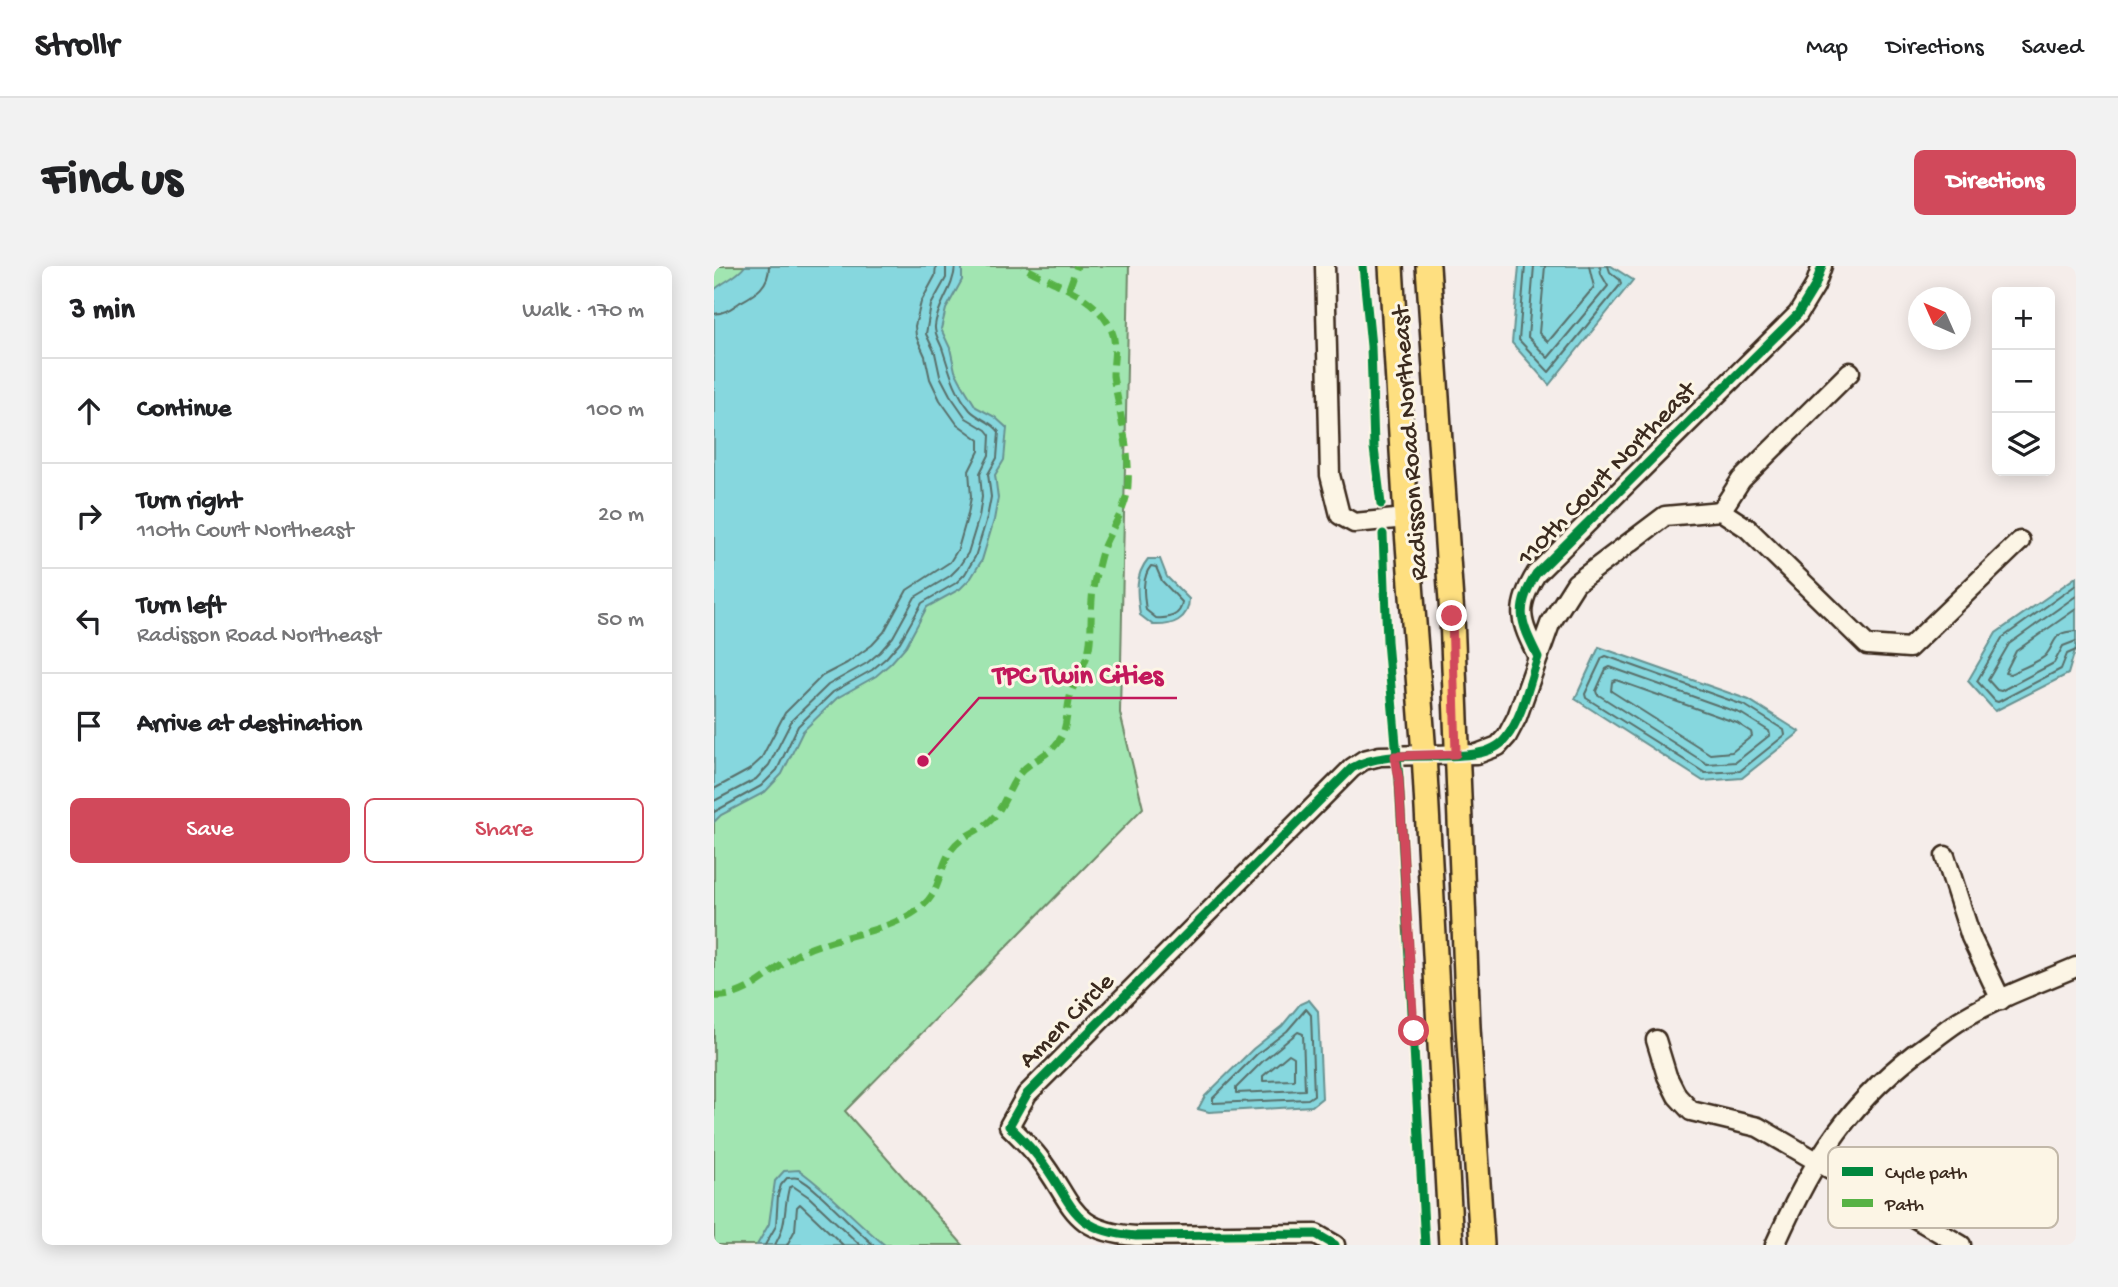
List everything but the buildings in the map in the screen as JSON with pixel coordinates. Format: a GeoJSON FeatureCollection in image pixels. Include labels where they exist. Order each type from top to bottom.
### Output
{"type":"FeatureCollection","features":[{"type":"Feature","properties":{"kind":"main road","name":"Radisson Road Northeast"},"geometry":{"type":"LineString","coordinates":[[1391,266],[1424,754],[1451,1245]]}},
{"type":"Feature","properties":{"kind":"main road","name":"Radisson Road Northeast"},"geometry":{"type":"LineString","coordinates":[[1428,266],[1452,616],[1468,1027],[1482,1245]]}},
{"type":"Feature","properties":{"kind":"street"},"geometry":{"type":"LineString","coordinates":[[1325,266],[1330,475],[1340,514],[1354,523],[1406,518]]}},
{"type":"Feature","properties":{"kind":"street","name":"110th Court Northeast"},"geometry":{"type":"LineString","coordinates":[[1538,657],[1523,628],[1522,606],[1526,590],[1536,574],[1798,314],[1815,286],[1822,266]]}},
{"type":"Feature","properties":{"kind":"street"},"geometry":{"type":"LineString","coordinates":[[1721,511],[1741,480],[1850,372]]}},
{"type":"Feature","properties":{"kind":"street"},"geometry":{"type":"LineString","coordinates":[[1424,754],[1477,754],[1498,746],[1517,717],[1550,624],[1576,583],[1665,516],[1721,511],[1747,528],[1867,645],[1909,648],[2021,541]]}},
{"type":"Feature","properties":{"kind":"street","name":"Amen Circle"},"geometry":{"type":"LineString","coordinates":[[1335,1245],[1316,1234],[1112,1234],[1088,1224],[1069,1207],[1040,1158],[1009,1126],[1027,1094],[1337,780],[1364,760],[1380,756],[1424,754]]}},
{"type":"Feature","properties":{"kind":"street"},"geometry":{"type":"LineString","coordinates":[[1945,856],[1971,937],[2001,1000]]}},
{"type":"Feature","properties":{"kind":"street"},"geometry":{"type":"LineString","coordinates":[[1775,1245],[1816,1161],[1861,1102],[1898,1065],[1963,1018],[2076,967]]}},
{"type":"Feature","properties":{"kind":"street"},"geometry":{"type":"LineString","coordinates":[[1656,1040],[1676,1096],[1691,1111],[1758,1127],[1828,1168]]}},
{"type":"Feature","properties":{"kind":"street"},"geometry":{"type":"LineString","coordinates":[[1932,1228],[1961,1245]]}},
{"type":"Feature","properties":{"kind":"green space"},"geometry":{"type":"Polygon","coordinates":[[[714,266],[1129,266],[1120,713],[1143,808],[845,1111],[963,1245],[714,1245],[714,266]]]}},
{"type":"Feature","properties":{"kind":"water"},"geometry":{"type":"Polygon","coordinates":[[[745,266],[962,266],[962,280],[946,309],[941,329],[950,348],[955,371],[976,407],[995,417],[1007,428],[1004,460],[995,475],[998,498],[994,520],[982,560],[971,578],[960,589],[927,607],[906,646],[891,663],[876,676],[837,698],[803,731],[782,774],[765,792],[721,815],[714,822],[714,290],[745,266]]]}},
{"type":"Feature","properties":{"kind":"water"},"geometry":{"type":"Polygon","coordinates":[[[1519,266],[1611,266],[1633,280],[1549,385],[1512,343],[1519,266]]]}},
{"type":"Feature","properties":{"kind":"water"},"geometry":{"type":"Polygon","coordinates":[[[1148,559],[1160,559],[1167,577],[1189,599],[1183,617],[1173,623],[1153,625],[1140,615],[1140,572],[1148,559]]]}},
{"type":"Feature","properties":{"kind":"water"},"geometry":{"type":"Polygon","coordinates":[[[2076,577],[2076,647],[2068,674],[1995,711],[1968,681],[1996,633],[2076,577]]]}},
{"type":"Feature","properties":{"kind":"water"},"geometry":{"type":"Polygon","coordinates":[[[1599,647],[1749,700],[1800,732],[1742,778],[1703,781],[1575,699],[1599,647]]]}},
{"type":"Feature","properties":{"kind":"water"},"geometry":{"type":"Polygon","coordinates":[[[1309,1000],[1318,1011],[1322,1098],[1312,1106],[1209,1112],[1198,1109],[1205,1096],[1253,1049],[1282,1026],[1300,1004],[1309,1000]]]}},
{"type":"Feature","properties":{"kind":"water"},"geometry":{"type":"Polygon","coordinates":[[[799,1170],[885,1245],[757,1245],[769,1224],[775,1181],[784,1171],[799,1170]]]}},
{"type":"Feature","properties":{"kind":"marked path"},"geometry":{"type":"LineString","coordinates":[[714,996],[727,996],[751,987],[806,950],[893,923],[920,908],[932,895],[952,849],[960,840],[990,821],[1021,772],[1054,747],[1064,732],[1070,697],[1089,650],[1096,574],[1104,547],[1123,508],[1127,493],[1128,464],[1113,376],[1115,346],[1111,329],[1104,317],[1084,298],[1022,266]]}},
{"type":"Feature","properties":{"kind":"marked path"},"geometry":{"type":"LineString","coordinates":[[1069,289],[1077,266]]}},
{"type":"Feature","properties":{"kind":"cycle path"},"geometry":{"type":"LineString","coordinates":[[1363,266],[1371,346],[1374,448],[1381,504]]}},
{"type":"Feature","properties":{"kind":"cycle path"},"geometry":{"type":"LineString","coordinates":[[1335,1245],[1316,1234],[1136,1236],[1097,1228],[1075,1212],[1039,1158],[1009,1126],[1027,1094],[1352,768],[1390,757],[1477,753],[1494,748],[1506,738],[1521,710],[1538,657],[1522,616],[1525,597],[1536,574],[1798,314],[1815,286],[1822,266]]}},
{"type":"Feature","properties":{"kind":"cycle path"},"geometry":{"type":"LineString","coordinates":[[1383,534],[1387,641],[1399,779],[1425,1245]]}},
{"type":"Feature","properties":{"kind":"place","name":"TPC Twin Cities"},"geometry":{"type":"Point","coordinates":[923,761]}},
{"type":"Feature","properties":{"kind":"route"},"geometry":{"type":"LineString","coordinates":[[1414,1031],[1399,779],[1395,756],[1456,754],[1452,616]]}}]}
